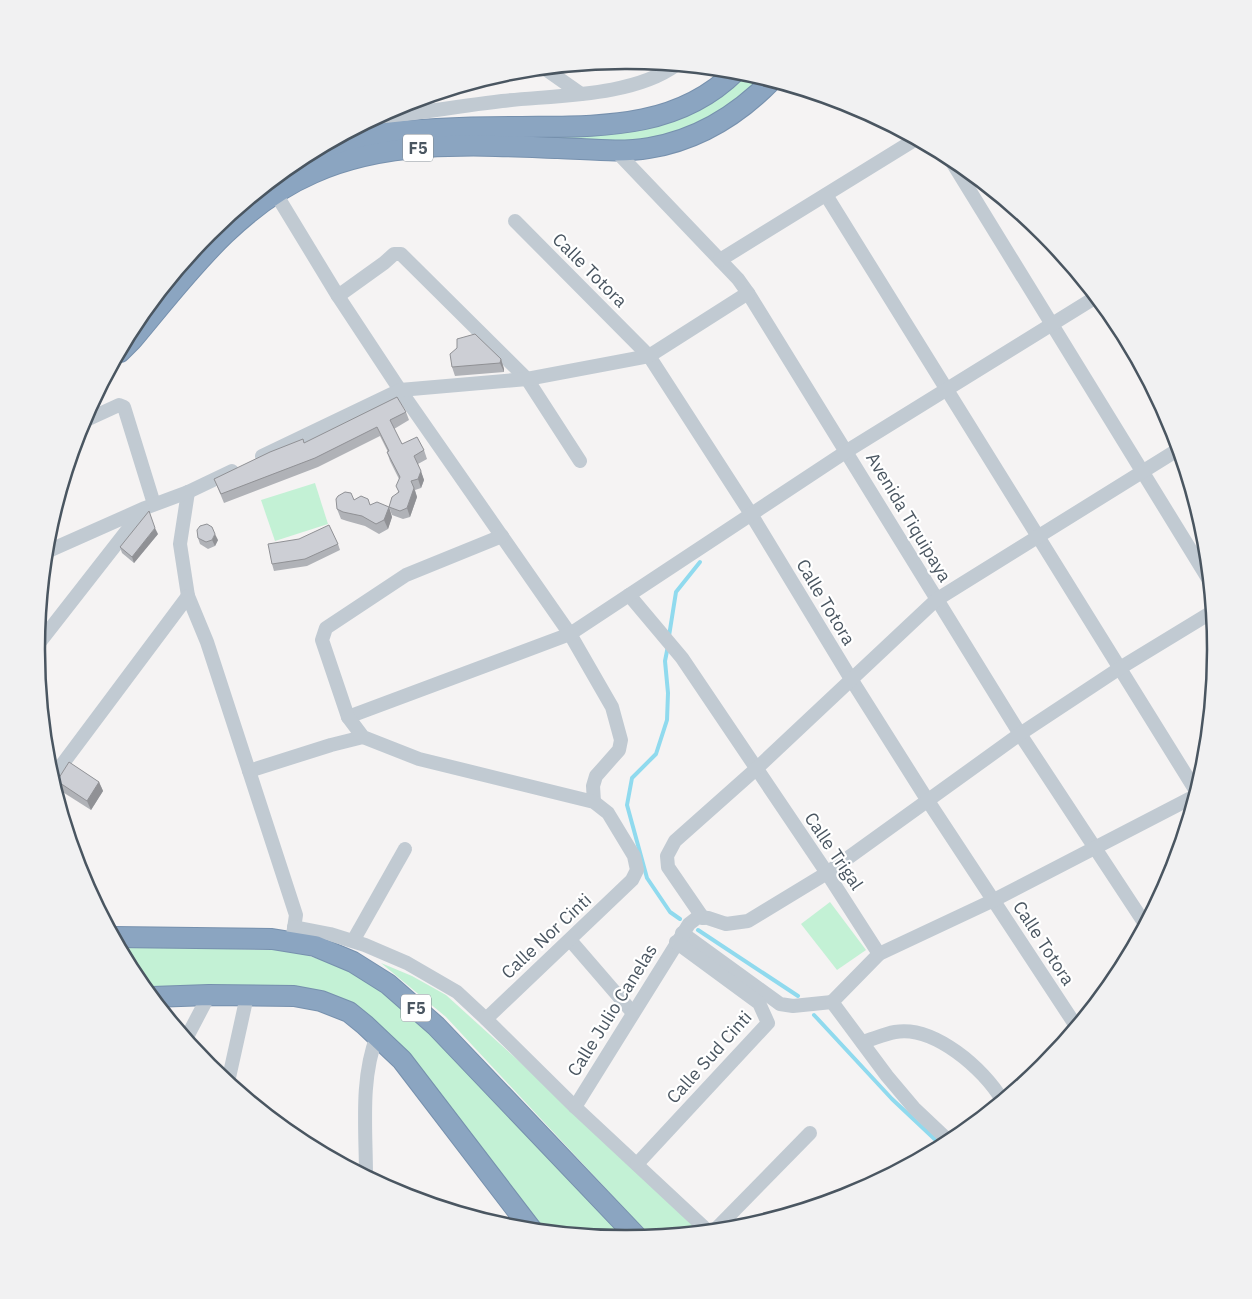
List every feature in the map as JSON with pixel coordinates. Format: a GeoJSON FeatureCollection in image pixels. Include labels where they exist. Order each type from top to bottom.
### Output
{"type":"FeatureCollection","features":[{"type":"Feature","properties":{"kind":"highway","name":"F5"},"geometry":{"type":"LineString","coordinates":[[337,145],[376,134],[464,127],[603,126],[637,122],[663,116],[681,108],[727,78]]}},
{"type":"Feature","properties":{"kind":"highway","name":"F5"},"geometry":{"type":"LineString","coordinates":[[235,221],[312,173],[346,160],[400,149],[474,146],[615,150],[647,149],[674,143],[706,130],[733,115],[749,103],[766,86]]}},
{"type":"Feature","properties":{"kind":"highway","name":"F5"},"geometry":{"type":"LineString","coordinates":[[121,937],[272,939],[293,935],[353,962],[388,984],[436,1026],[630,1230]]}},
{"type":"Feature","properties":{"kind":"highway"},"geometry":{"type":"LineString","coordinates":[[161,997],[294,996],[321,1000],[349,1012],[402,1060],[525,1221]]}},
{"type":"Feature","properties":{"kind":"street"},"geometry":{"type":"LineString","coordinates":[[398,116],[504,101],[581,94],[632,84],[666,70]]}},
{"type":"Feature","properties":{"kind":"street"},"geometry":{"type":"LineString","coordinates":[[551,73],[581,94]]}},
{"type":"Feature","properties":{"kind":"street"},"geometry":{"type":"LineString","coordinates":[[720,260],[910,143]]}},
{"type":"Feature","properties":{"kind":"street","name":"Avenida Tiquipaya"},"geometry":{"type":"LineString","coordinates":[[615,150],[738,279],[748,293],[1020,734],[1141,918]]}},
{"type":"Feature","properties":{"kind":"street"},"geometry":{"type":"LineString","coordinates":[[959,174],[1201,567]]}},
{"type":"Feature","properties":{"kind":"street"},"geometry":{"type":"LineString","coordinates":[[276,194],[338,296],[400,390],[502,536],[570,634],[612,707],[621,740],[619,750],[596,776],[593,786],[594,802],[420,759],[364,737],[348,717],[322,640],[326,628],[406,575],[502,536]]}},
{"type":"Feature","properties":{"kind":"street"},"geometry":{"type":"LineString","coordinates":[[826,194],[1191,783]]}},
{"type":"Feature","properties":{"kind":"street","name":"Calle Totora"},"geometry":{"type":"LineString","coordinates":[[515,221],[649,356],[751,514],[928,801],[1073,1021]]}},
{"type":"Feature","properties":{"kind":"street"},"geometry":{"type":"LineString","coordinates":[[338,296],[384,264],[394,254],[401,254],[527,379],[580,461]]}},
{"type":"Feature","properties":{"kind":"street"},"geometry":{"type":"LineString","coordinates":[[54,548],[150,506],[188,492],[400,390],[527,379],[649,356],[748,293]]}},
{"type":"Feature","properties":{"kind":"street"},"geometry":{"type":"LineString","coordinates":[[348,717],[570,634],[847,451],[1090,301]]}},
{"type":"Feature","properties":{"kind":"street"},"geometry":{"type":"LineString","coordinates":[[94,417],[119,405],[124,407],[150,506]]}},
{"type":"Feature","properties":{"kind":"street"},"geometry":{"type":"LineString","coordinates":[[703,918],[668,867],[667,856],[675,841],[756,769],[936,600],[1173,454]]}},
{"type":"Feature","properties":{"kind":"street"},"geometry":{"type":"LineString","coordinates":[[188,492],[180,544],[188,596],[207,642],[296,915],[293,935],[330,934],[353,941],[407,963],[457,992],[574,1107],[703,1226]]}},
{"type":"Feature","properties":{"kind":"street"},"geometry":{"type":"LineString","coordinates":[[45,635],[150,506]]}},
{"type":"Feature","properties":{"kind":"street","name":"Calle Trigal"},"geometry":{"type":"LineString","coordinates":[[629,595],[682,658],[880,954]]}},
{"type":"Feature","properties":{"kind":"street"},"geometry":{"type":"LineString","coordinates":[[57,766],[188,596]]}},
{"type":"Feature","properties":{"kind":"street"},"geometry":{"type":"LineString","coordinates":[[1187,800],[994,900],[880,954],[832,1002],[793,1006],[780,1004],[679,938],[689,924],[698,918],[726,924],[748,921],[827,873],[1020,734],[1120,668],[1206,616]]}},
{"type":"Feature","properties":{"kind":"street"},"geometry":{"type":"LineString","coordinates":[[249,772],[331,745],[364,737]]}},
{"type":"Feature","properties":{"kind":"street","name":"Calle Nor Cinti"},"geometry":{"type":"LineString","coordinates":[[486,1019],[632,880],[637,870],[634,856],[608,814],[594,802]]}},
{"type":"Feature","properties":{"kind":"street"},"geometry":{"type":"LineString","coordinates":[[353,941],[405,849]]}},
{"type":"Feature","properties":{"kind":"street","name":"Calle Julio Canelas"},"geometry":{"type":"LineString","coordinates":[[574,1107],[679,938]]}},
{"type":"Feature","properties":{"kind":"street","name":"Calle Sud Cinti"},"geometry":{"type":"LineString","coordinates":[[637,1164],[768,1023],[759,1003],[679,938]]}},
{"type":"Feature","properties":{"kind":"street"},"geometry":{"type":"LineString","coordinates":[[570,940],[633,1013]]}},
{"type":"Feature","properties":{"kind":"street"},"geometry":{"type":"LineString","coordinates":[[188,1031],[209,995]]}},
{"type":"Feature","properties":{"kind":"street"},"geometry":{"type":"LineString","coordinates":[[230,1074],[247,996]]}},
{"type":"Feature","properties":{"kind":"street"},"geometry":{"type":"LineString","coordinates":[[832,1002],[887,1076],[914,1108],[944,1136]]}},
{"type":"Feature","properties":{"kind":"street"},"geometry":{"type":"LineString","coordinates":[[862,1042],[897,1031],[923,1034],[938,1039],[980,1070],[998,1095]]}},
{"type":"Feature","properties":{"kind":"street"},"geometry":{"type":"LineString","coordinates":[[366,1169],[367,1073],[370,1052],[377,1036]]}},
{"type":"Feature","properties":{"kind":"street"},"geometry":{"type":"LineString","coordinates":[[723,1222],[810,1133]]}},
{"type":"Feature","properties":{"kind":"green space"},"geometry":{"type":"Polygon","coordinates":[[[731,79],[756,84],[703,123],[642,141],[542,141],[506,133],[589,133],[731,79]]]}},
{"type":"Feature","properties":{"kind":"green space"},"geometry":{"type":"Polygon","coordinates":[[[315,483],[328,524],[275,541],[261,500],[315,483]]]}},
{"type":"Feature","properties":{"kind":"green space"},"geometry":{"type":"Polygon","coordinates":[[[830,902],[866,950],[837,970],[801,924],[830,902]]]}},
{"type":"Feature","properties":{"kind":"green space"},"geometry":{"type":"Polygon","coordinates":[[[127,947],[277,950],[303,954],[337,965],[366,981],[404,1009],[446,1050],[617,1230],[550,1226],[536,1223],[393,1040],[282,989],[155,989],[127,947]]]}},
{"type":"Feature","properties":{"kind":"green space"},"geometry":{"type":"Polygon","coordinates":[[[381,963],[412,976],[446,995],[649,1179],[696,1226],[644,1230],[446,1017],[381,963]]]}},
{"type":"Feature","properties":{"kind":"building"},"geometry":{"type":"Polygon","coordinates":[[[475,334],[501,359],[500,363],[452,367],[450,354],[457,348],[457,339],[475,334]]]}},
{"type":"Feature","properties":{"kind":"building"},"geometry":{"type":"Polygon","coordinates":[[[397,397],[406,412],[390,420],[402,444],[417,437],[424,450],[414,456],[421,471],[418,479],[411,481],[414,488],[407,508],[400,511],[389,507],[392,497],[399,492],[396,486],[400,477],[377,427],[315,458],[221,494],[214,479],[270,452],[303,439],[304,443],[397,397]]]}},
{"type":"Feature","properties":{"kind":"building"},"geometry":{"type":"Polygon","coordinates":[[[345,492],[351,493],[354,500],[361,496],[368,499],[370,505],[377,502],[389,507],[384,520],[376,524],[362,516],[337,509],[336,499],[345,492]]]}},
{"type":"Feature","properties":{"kind":"building"},"geometry":{"type":"Polygon","coordinates":[[[149,511],[155,528],[132,557],[120,547],[149,511]]]}},
{"type":"Feature","properties":{"kind":"building"},"geometry":{"type":"Polygon","coordinates":[[[207,524],[212,527],[215,534],[212,540],[206,542],[198,538],[197,530],[200,526],[207,524]]]}},
{"type":"Feature","properties":{"kind":"building"},"geometry":{"type":"Polygon","coordinates":[[[329,525],[338,544],[305,559],[272,564],[268,544],[299,539],[329,525]]]}},
{"type":"Feature","properties":{"kind":"building"},"geometry":{"type":"Polygon","coordinates":[[[69,762],[99,782],[87,801],[61,784],[59,777],[69,762]]]}},
{"type":"Feature","properties":{"kind":"waterway"},"geometry":{"type":"LineString","coordinates":[[669,636],[676,592],[700,562]]}},
{"type":"Feature","properties":{"kind":"waterway"},"geometry":{"type":"LineString","coordinates":[[668,646],[665,661],[668,693],[667,720],[656,754],[632,778],[627,805],[647,878],[670,912],[680,919]]}},
{"type":"Feature","properties":{"kind":"waterway"},"geometry":{"type":"LineString","coordinates":[[698,930],[798,996]]}},
{"type":"Feature","properties":{"kind":"waterway"},"geometry":{"type":"LineString","coordinates":[[814,1015],[892,1099],[936,1141]]}}]}
